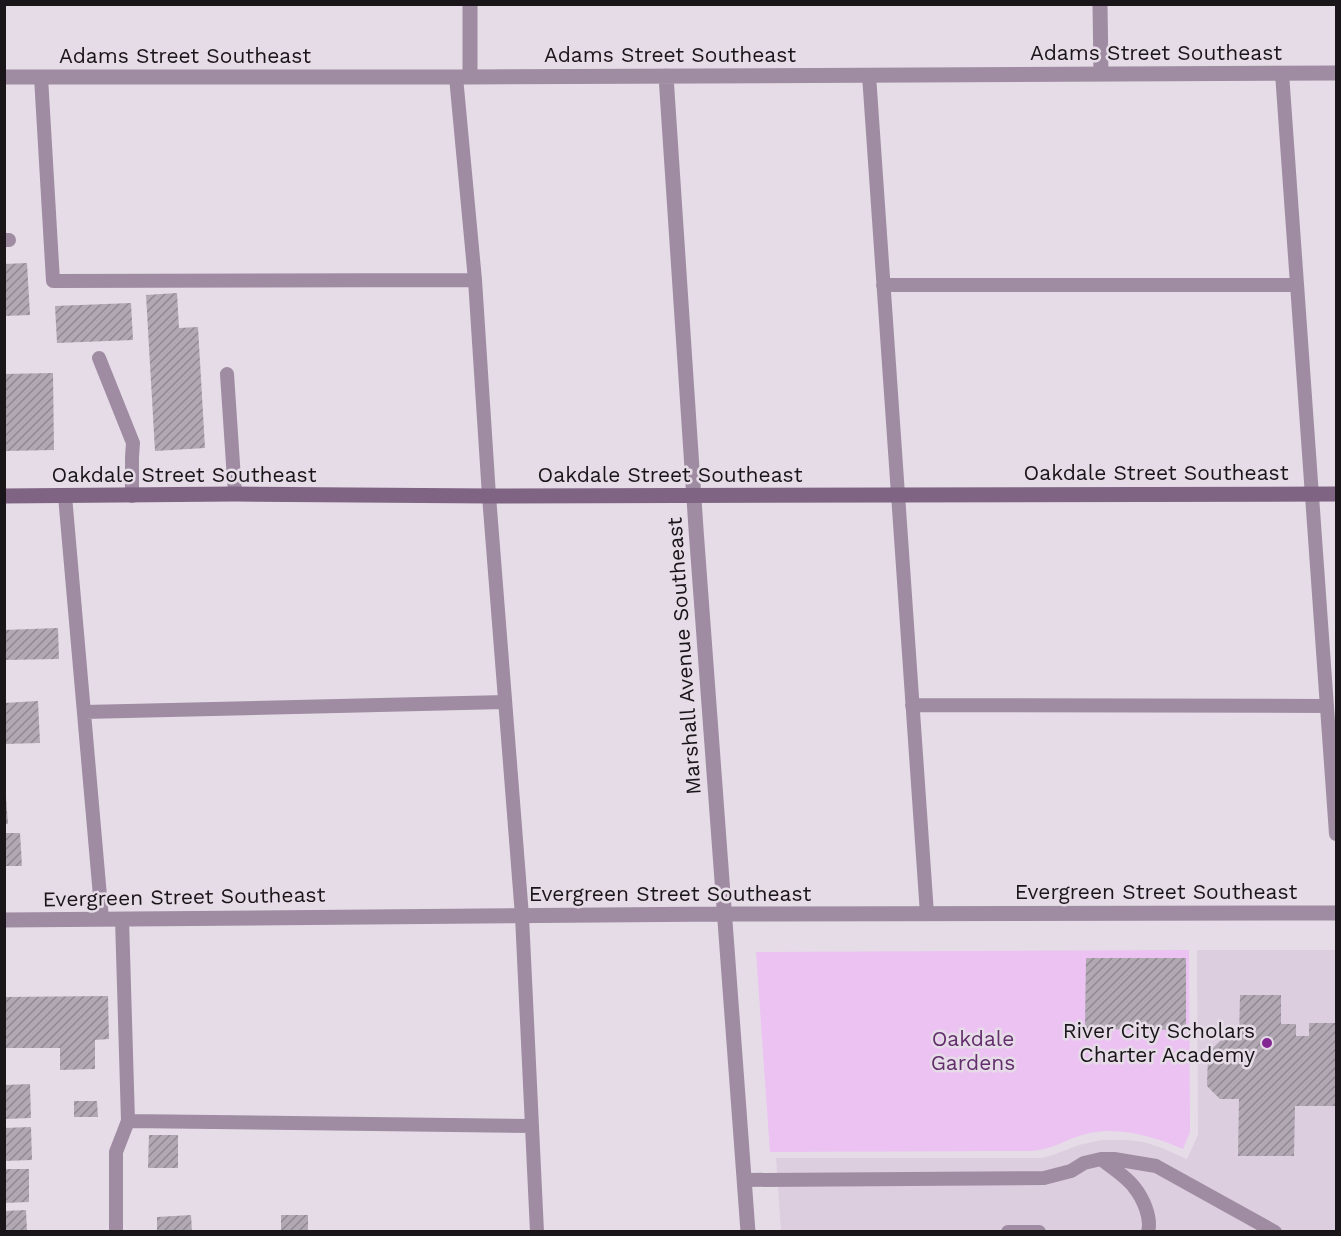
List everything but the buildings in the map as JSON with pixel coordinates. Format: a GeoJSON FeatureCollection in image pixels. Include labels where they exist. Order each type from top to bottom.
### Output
{"type":"FeatureCollection","features":[{"type":"Feature","properties":{"kind":"street"},"geometry":{"type":"LineString","coordinates":[[463,77],[470,4]]}},
{"type":"Feature","properties":{"kind":"street"},"geometry":{"type":"LineString","coordinates":[[1100,4],[1101,74]]}},
{"type":"Feature","properties":{"kind":"street","name":"Adams Street Southeast"},"geometry":{"type":"LineString","coordinates":[[4,77],[1336,73]]}},
{"type":"Feature","properties":{"kind":"street","name":"Marshall Avenue Southeast"},"geometry":{"type":"LineString","coordinates":[[666,76],[748,1232]]}},
{"type":"Feature","properties":{"kind":"street","name":"Oakdale Street Southeast"},"geometry":{"type":"LineString","coordinates":[[4,496],[1336,494]]}},
{"type":"Feature","properties":{"kind":"street","name":"Evergreen Street Southeast"},"geometry":{"type":"LineString","coordinates":[[4,920],[724,914],[1336,913]]}},
{"type":"Feature","properties":{"kind":"lane"},"geometry":{"type":"LineString","coordinates":[[1282,73],[1336,834]]}},
{"type":"Feature","properties":{"kind":"lane"},"geometry":{"type":"LineString","coordinates":[[869,75],[927,914]]}},
{"type":"Feature","properties":{"kind":"lane"},"geometry":{"type":"LineString","coordinates":[[41,77],[53,281],[475,280]]}},
{"type":"Feature","properties":{"kind":"lane"},"geometry":{"type":"LineString","coordinates":[[463,77],[489,496],[522,916],[537,1232]]}},
{"type":"Feature","properties":{"kind":"lane"},"geometry":{"type":"LineString","coordinates":[[883,285],[1297,285]]}},
{"type":"Feature","properties":{"kind":"lane"},"geometry":{"type":"LineString","coordinates":[[99,358],[134,444],[132,496]]}},
{"type":"Feature","properties":{"kind":"lane"},"geometry":{"type":"LineString","coordinates":[[226,374],[236,494]]}},
{"type":"Feature","properties":{"kind":"lane"},"geometry":{"type":"LineString","coordinates":[[65,496],[102,919]]}},
{"type":"Feature","properties":{"kind":"lane"},"geometry":{"type":"LineString","coordinates":[[84,712],[505,702]]}},
{"type":"Feature","properties":{"kind":"lane"},"geometry":{"type":"LineString","coordinates":[[912,705],[1328,706]]}},
{"type":"Feature","properties":{"kind":"lane"},"geometry":{"type":"LineString","coordinates":[[116,1232],[116,1152],[128,1121],[122,919]]}},
{"type":"Feature","properties":{"kind":"lane"},"geometry":{"type":"LineString","coordinates":[[128,1121],[532,1125]]}},
{"type":"Feature","properties":{"kind":"lane"},"geometry":{"type":"LineString","coordinates":[[1101,1159],[1134,1186],[1146,1206],[1148,1232]]}},
{"type":"Feature","properties":{"kind":"lane"},"geometry":{"type":"LineString","coordinates":[[744,1180],[1044,1178],[1071,1171],[1084,1163],[1114,1159],[1156,1166],[1275,1232]]}},
{"type":"Feature","properties":{"kind":"lane"},"geometry":{"type":"LineString","coordinates":[[1008,1232],[1039,1232]]}},
{"type":"Feature","properties":{"kind":"shaded area","name":"River City Scholars Charter Academy"},"geometry":{"type":"Polygon","coordinates":[[[1197,950],[1336,950],[1336,1231],[781,1231],[776,1158],[1041,1158],[1102,1140],[1126,1140],[1144,1142],[1187,1159],[1198,1135],[1197,950]]]}},
{"type":"Feature","properties":{"kind":"green space","name":"Oakdale Gardens"},"geometry":{"type":"Polygon","coordinates":[[[1189,950],[1190,1132],[1183,1149],[1134,1133],[1108,1131],[1082,1135],[1051,1147],[1032,1151],[770,1152],[756,952],[1189,950]]]}},
{"type":"Feature","properties":{"kind":"place","name":"River City Scholars Charter Academy"},"geometry":{"type":"Point","coordinates":[1267,1043]}}]}
